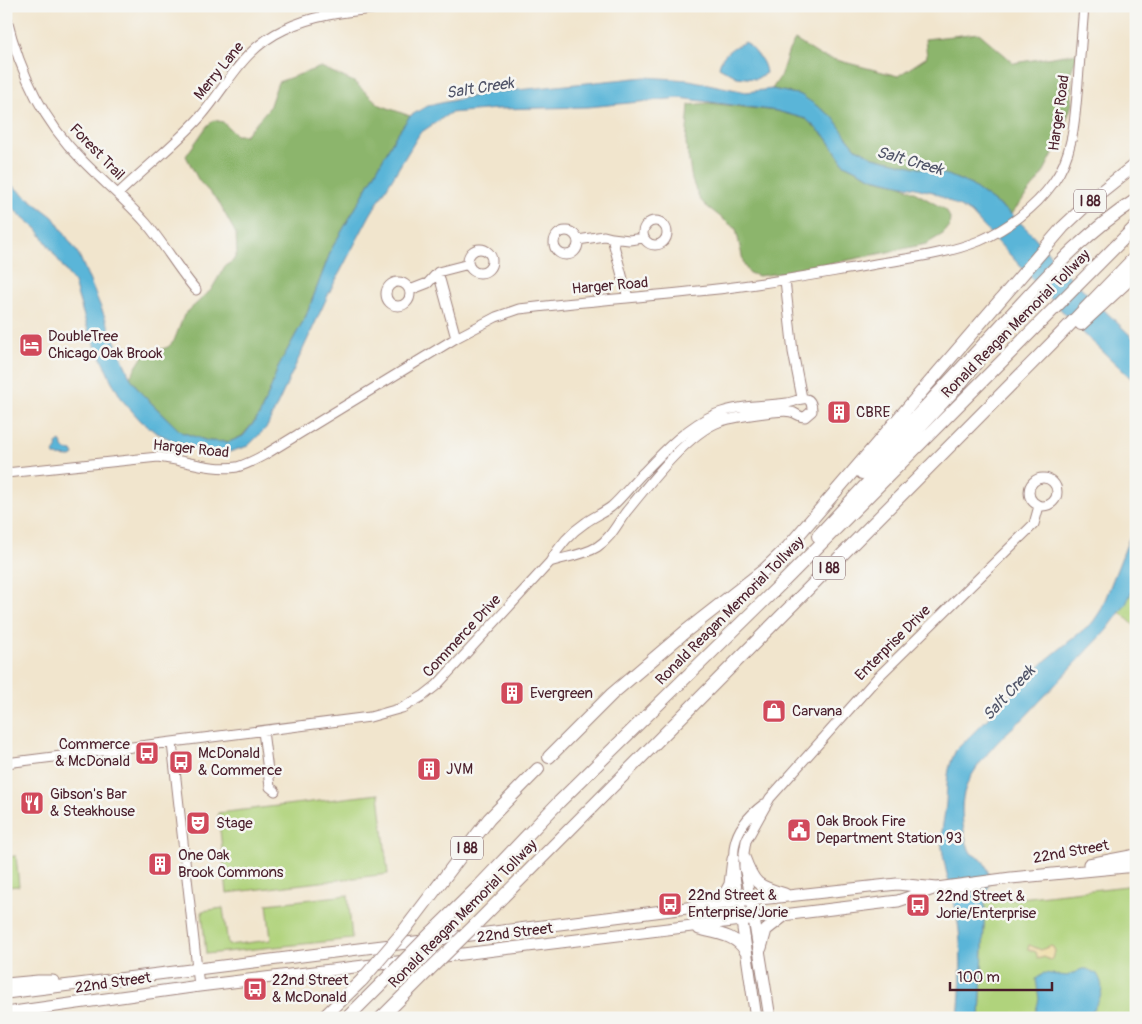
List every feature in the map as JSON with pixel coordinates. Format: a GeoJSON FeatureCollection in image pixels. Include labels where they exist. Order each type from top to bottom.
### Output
{"type":"FeatureCollection","features":[{"type":"Feature","properties":{"kind":"highway","name":"Ronald Reagan Memorial Tollway"},"geometry":{"type":"LineString","coordinates":[[549,757],[612,694],[686,631],[764,570],[788,546],[1048,244],[1085,206],[1136,164]]}},
{"type":"Feature","properties":{"kind":"highway"},"geometry":{"type":"LineString","coordinates":[[788,546],[897,438],[1059,262],[1092,231],[1136,200]]}},
{"type":"Feature","properties":{"kind":"highway","name":"Ronald Reagan Memorial Tollway"},"geometry":{"type":"LineString","coordinates":[[347,1018],[559,802],[785,580],[1136,226]]}},
{"type":"Feature","properties":{"kind":"highway","name":"Ronald Reagan Memorial Tollway"},"geometry":{"type":"LineString","coordinates":[[381,1018],[1062,332],[1108,291],[1136,256]]}},
{"type":"Feature","properties":{"kind":"highway"},"geometry":{"type":"LineString","coordinates":[[1052,343],[1077,328],[1108,291],[1136,273]]}},
{"type":"Feature","properties":{"kind":"highway"},"geometry":{"type":"LineString","coordinates":[[785,580],[799,556],[960,384],[1033,291]]}},
{"type":"Feature","properties":{"kind":"highway","name":"Ronald Reagan Memorial Tollway"},"geometry":{"type":"LineString","coordinates":[[323,1018],[362,980],[403,932],[489,820],[538,769]]}},
{"type":"Feature","properties":{"kind":"main road","name":"22nd Street"},"geometry":{"type":"LineString","coordinates":[[1011,878],[1136,855]]}},
{"type":"Feature","properties":{"kind":"main road"},"geometry":{"type":"LineString","coordinates":[[739,858],[762,887],[791,896]]}},
{"type":"Feature","properties":{"kind":"main road"},"geometry":{"type":"LineString","coordinates":[[705,906],[723,897],[730,884],[739,858]]}},
{"type":"Feature","properties":{"kind":"main road","name":"22nd Street"},"geometry":{"type":"LineString","coordinates":[[7,1014],[199,986],[902,901],[937,888],[1011,878],[1136,866]]}},
{"type":"Feature","properties":{"kind":"main road","name":"22nd Street"},"geometry":{"type":"LineString","coordinates":[[6,993],[745,901],[897,884],[937,888]]}},
{"type":"Feature","properties":{"kind":"main road"},"geometry":{"type":"LineString","coordinates":[[745,901],[748,920],[747,955],[756,1018]]}},
{"type":"Feature","properties":{"kind":"main road"},"geometry":{"type":"LineString","coordinates":[[760,952],[766,930],[786,915]]}},
{"type":"Feature","properties":{"kind":"main road"},"geometry":{"type":"LineString","coordinates":[[748,920],[760,952],[770,1018]]}},
{"type":"Feature","properties":{"kind":"main road"},"geometry":{"type":"LineString","coordinates":[[690,927],[720,934],[741,943],[747,955]]}},
{"type":"Feature","properties":{"kind":"main road"},"geometry":{"type":"LineString","coordinates":[[6,984],[56,981],[66,985]]}},
{"type":"Feature","properties":{"kind":"street","name":"Merry Lane"},"geometry":{"type":"LineString","coordinates":[[118,194],[201,116],[240,63],[269,38],[286,28],[311,18],[396,6]]}},
{"type":"Feature","properties":{"kind":"street","name":"Harger Road"},"geometry":{"type":"LineString","coordinates":[[6,473],[158,457],[218,468],[233,467],[248,463],[456,338],[496,317],[519,309],[709,290],[785,280],[915,257],[978,241],[1004,228],[1025,212],[1053,183],[1069,152],[1075,118],[1084,6]]}},
{"type":"Feature","properties":{"kind":"street","name":"Forest Trail"},"geometry":{"type":"LineString","coordinates":[[6,16],[21,66],[42,108],[62,138],[80,159],[146,223],[196,290]]}},
{"type":"Feature","properties":{"kind":"street"},"geometry":{"type":"LineString","coordinates":[[578,240],[604,236],[629,240],[643,238]]}},
{"type":"Feature","properties":{"kind":"street"},"geometry":{"type":"LineString","coordinates":[[612,238],[628,298]]}},
{"type":"Feature","properties":{"kind":"street"},"geometry":{"type":"LineString","coordinates":[[410,290],[428,283],[438,272],[469,264]]}},
{"type":"Feature","properties":{"kind":"street"},"geometry":{"type":"LineString","coordinates":[[438,272],[456,338]]}},
{"type":"Feature","properties":{"kind":"street"},"geometry":{"type":"LineString","coordinates":[[550,562],[587,551],[602,543],[666,466],[702,431],[720,422],[762,414],[791,412],[805,417],[810,414],[812,407],[808,400],[802,398],[792,342],[785,280]]}},
{"type":"Feature","properties":{"kind":"street","name":"Commerce Drive"},"geometry":{"type":"LineString","coordinates":[[6,763],[235,735],[376,716],[393,712],[416,700],[446,677],[550,562],[564,541],[573,532],[610,507],[648,467],[687,431],[705,419],[728,410],[790,403],[802,398]]}},
{"type":"Feature","properties":{"kind":"street","name":"Enterprise Drive"},"geometry":{"type":"LineString","coordinates":[[745,901],[739,858],[767,802],[871,684],[1034,524],[1039,506]]}},
{"type":"Feature","properties":{"kind":"street"},"geometry":{"type":"LineString","coordinates":[[263,731],[270,787],[275,791]]}},
{"type":"Feature","properties":{"kind":"street"},"geometry":{"type":"LineString","coordinates":[[172,743],[199,986]]}},
{"type":"Feature","properties":{"kind":"green space"},"geometry":{"type":"Polygon","coordinates":[[[979,33],[1014,63],[1078,53],[1071,72],[1072,104],[1059,142],[1041,177],[1011,214],[971,185],[948,175],[873,157],[856,148],[846,136],[801,95],[772,89],[780,77],[789,50],[795,40],[821,56],[898,76],[927,57],[925,39],[979,33]]]}},
{"type":"Feature","properties":{"kind":"green space"},"geometry":{"type":"Polygon","coordinates":[[[321,67],[354,82],[380,105],[410,116],[395,137],[332,248],[306,316],[278,367],[259,416],[242,436],[229,442],[208,441],[181,432],[141,393],[130,377],[143,356],[168,347],[174,341],[184,315],[211,290],[225,266],[233,261],[237,253],[236,234],[218,201],[199,181],[186,156],[207,126],[214,120],[223,122],[236,135],[245,135],[269,108],[278,82],[321,67]]]}},
{"type":"Feature","properties":{"kind":"green space"},"geometry":{"type":"Polygon","coordinates":[[[709,103],[777,111],[806,119],[827,138],[844,164],[875,179],[900,184],[946,210],[950,218],[949,227],[943,234],[926,244],[796,271],[758,276],[749,273],[744,265],[736,229],[705,205],[699,198],[692,180],[686,143],[689,105],[709,103]]]}},
{"type":"Feature","properties":{"kind":"green space"},"geometry":{"type":"Polygon","coordinates":[[[1136,583],[1136,627],[1120,612],[1136,583]]]}},
{"type":"Feature","properties":{"kind":"green space"},"geometry":{"type":"Polygon","coordinates":[[[379,794],[388,874],[227,893],[218,813],[379,794]]]}},
{"type":"Feature","properties":{"kind":"green space"},"geometry":{"type":"Polygon","coordinates":[[[16,856],[19,886],[6,887],[6,857],[16,856]]]}},
{"type":"Feature","properties":{"kind":"green space"},"geometry":{"type":"Polygon","coordinates":[[[1136,885],[1136,1018],[980,1018],[985,902],[1136,885]]]}},
{"type":"Feature","properties":{"kind":"green space"},"geometry":{"type":"Polygon","coordinates":[[[348,895],[352,939],[206,954],[202,911],[223,908],[228,945],[271,940],[267,904],[348,895]]]}},
{"type":"Feature","properties":{"kind":"sand"},"geometry":{"type":"Polygon","coordinates":[[[1029,945],[1041,950],[1050,946],[1053,947],[1055,951],[1053,959],[1050,960],[1044,957],[1038,959],[1036,952],[1028,949],[1029,945]]]}},
{"type":"Feature","properties":{"kind":"water"},"geometry":{"type":"Polygon","coordinates":[[[746,42],[764,64],[766,73],[756,79],[737,77],[719,67],[722,58],[729,51],[746,42]]]}},
{"type":"Feature","properties":{"kind":"water"},"geometry":{"type":"Polygon","coordinates":[[[645,77],[689,80],[746,92],[772,89],[801,95],[833,117],[856,148],[873,157],[948,175],[971,185],[1011,214],[1032,234],[1066,273],[1136,341],[1136,383],[1079,329],[971,213],[933,192],[873,178],[844,164],[827,138],[806,119],[777,111],[680,98],[588,107],[496,109],[450,113],[420,133],[370,215],[329,293],[267,427],[248,446],[226,453],[206,452],[176,442],[155,432],[141,421],[123,401],[88,330],[74,283],[37,229],[6,203],[6,181],[53,217],[79,255],[130,377],[141,393],[181,432],[208,441],[229,442],[243,436],[259,416],[278,367],[306,316],[332,248],[395,137],[410,116],[427,106],[488,93],[645,77]]]}},
{"type":"Feature","properties":{"kind":"water"},"geometry":{"type":"Polygon","coordinates":[[[60,441],[65,450],[72,451],[74,455],[71,457],[55,456],[53,454],[57,449],[56,444],[60,441]]]}},
{"type":"Feature","properties":{"kind":"water"},"geometry":{"type":"Polygon","coordinates":[[[1136,521],[1136,583],[1126,604],[1106,631],[1023,719],[989,752],[967,784],[962,802],[966,842],[971,853],[985,863],[989,880],[985,902],[980,1018],[958,1018],[961,951],[956,909],[943,857],[942,841],[948,775],[953,756],[956,750],[1045,661],[1093,622],[1101,610],[1136,521]]]}},
{"type":"Feature","properties":{"kind":"water"},"geometry":{"type":"Polygon","coordinates":[[[1082,969],[1087,969],[1097,974],[1102,987],[1100,998],[1087,1018],[1034,1018],[1039,999],[1036,979],[1044,973],[1067,976],[1082,969]]]}},
{"type":"Feature","properties":{"kind":"place","name":"DoubleTree Chicago Oak Brook"},"geometry":{"type":"Point","coordinates":[31,345]}},
{"type":"Feature","properties":{"kind":"place","name":"CBRE"},"geometry":{"type":"Point","coordinates":[839,412]}},
{"type":"Feature","properties":{"kind":"place","name":"Evergreen"},"geometry":{"type":"Point","coordinates":[512,693]}},
{"type":"Feature","properties":{"kind":"place","name":"Carvana"},"geometry":{"type":"Point","coordinates":[774,711]}},
{"type":"Feature","properties":{"kind":"place","name":"Commerce & McDonald"},"geometry":{"type":"Point","coordinates":[147,753]}},
{"type":"Feature","properties":{"kind":"place","name":"McDonald & Commerce"},"geometry":{"type":"Point","coordinates":[181,762]}},
{"type":"Feature","properties":{"kind":"place","name":"JVM"},"geometry":{"type":"Point","coordinates":[429,769]}},
{"type":"Feature","properties":{"kind":"place","name":"Gibson's Bar & Steakhouse"},"geometry":{"type":"Point","coordinates":[32,803]}},
{"type":"Feature","properties":{"kind":"place","name":"Stage"},"geometry":{"type":"Point","coordinates":[198,823]}},
{"type":"Feature","properties":{"kind":"place","name":"Oak Brook Fire Department Station 93"},"geometry":{"type":"Point","coordinates":[799,830]}},
{"type":"Feature","properties":{"kind":"place","name":"One Oak Brook Commons"},"geometry":{"type":"Point","coordinates":[160,864]}},
{"type":"Feature","properties":{"kind":"place","name":"22nd Street & Enterprise/Jorie"},"geometry":{"type":"Point","coordinates":[670,904]}},
{"type":"Feature","properties":{"kind":"place","name":"22nd Street & Jorie/Enterprise"},"geometry":{"type":"Point","coordinates":[918,905]}},
{"type":"Feature","properties":{"kind":"place","name":"22nd Street & McDonald"},"geometry":{"type":"Point","coordinates":[255,989]}},
{"type":"Feature","properties":{"kind":"water label","name":"Salt Creek"},"geometry":{"type":"Point","coordinates":[480,88]}},
{"type":"Feature","properties":{"kind":"water label","name":"Salt Creek"},"geometry":{"type":"Point","coordinates":[910,161]}},
{"type":"Feature","properties":{"kind":"water label","name":"Salt Creek"},"geometry":{"type":"Point","coordinates":[1009,693]}}]}
